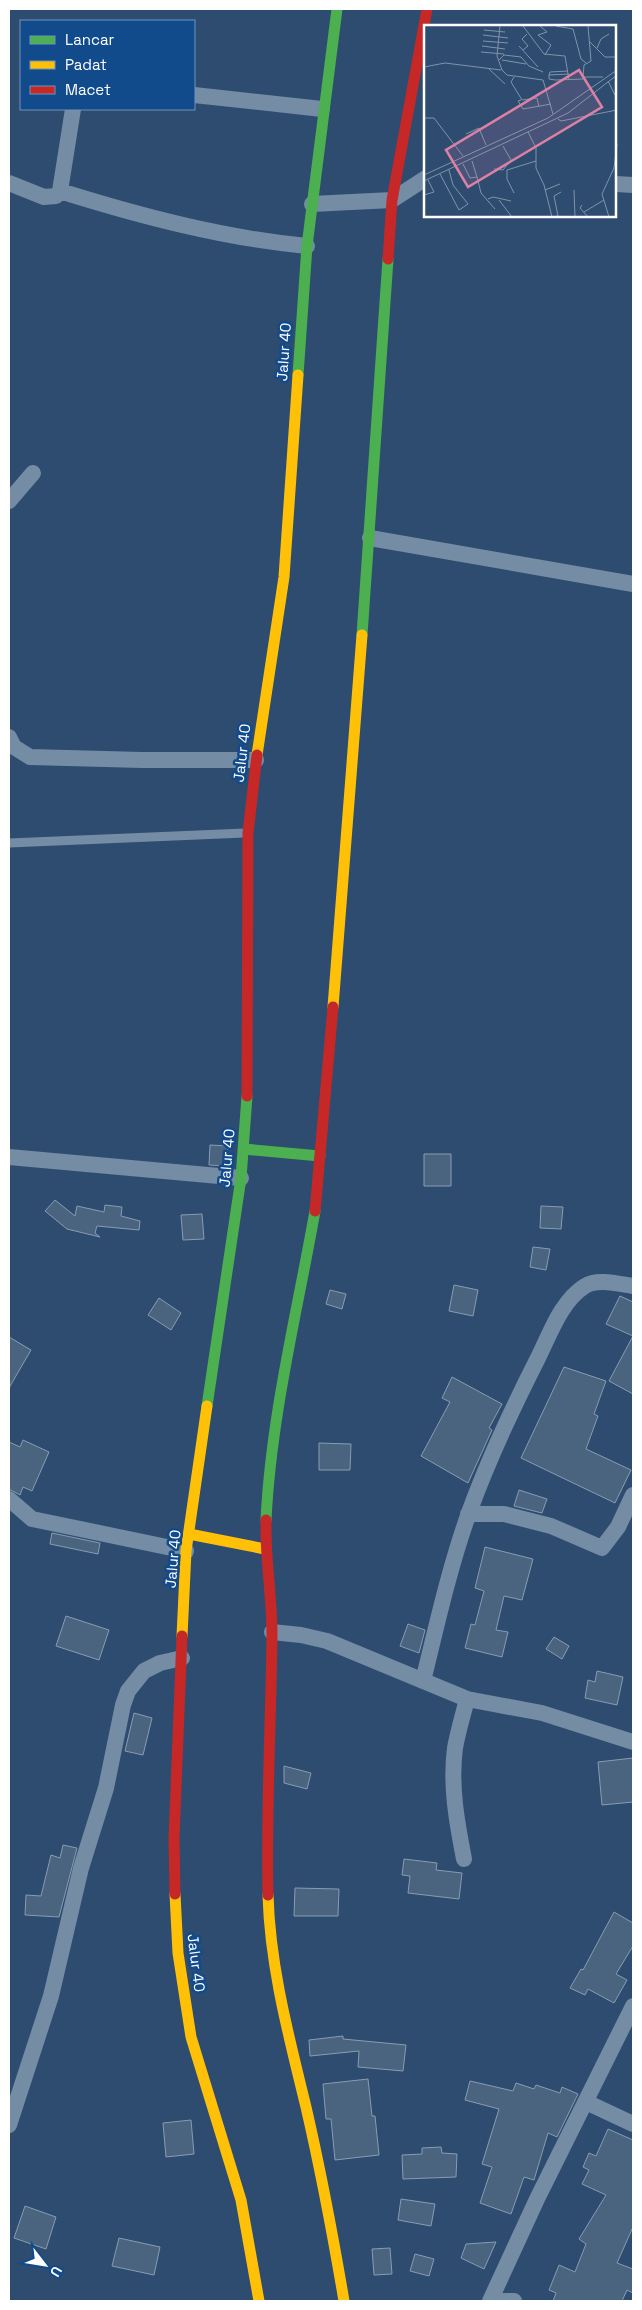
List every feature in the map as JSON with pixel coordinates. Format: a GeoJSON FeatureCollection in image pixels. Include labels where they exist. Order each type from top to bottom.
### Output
{"type":"FeatureCollection","features":[{"type":"Feature","properties":{"kind":"highway","name":"Jalur 40"},"geometry":{"type":"LineString","coordinates":[[259,2301],[241,2200],[191,2037],[178,1953],[174,1838],[186,1552],[244,1149],[247,1101],[248,833],[256,760],[284,577],[307,246],[322,109],[337,9]]}},
{"type":"Feature","properties":{"kind":"highway"},"geometry":{"type":"LineString","coordinates":[[424,25],[427,9]]}},
{"type":"Feature","properties":{"kind":"highway"},"geometry":{"type":"LineString","coordinates":[[344,2301],[328,2203],[279,1994],[269,1932],[267,1834],[272,1632],[265,1549],[268,1484],[276,1422],[317,1202],[370,538],[392,200],[424,25]]}},
{"type":"Feature","properties":{"kind":"highway"},"geometry":{"type":"LineString","coordinates":[[244,1149],[320,1156]]}},
{"type":"Feature","properties":{"kind":"highway"},"geometry":{"type":"LineString","coordinates":[[189,1534],[265,1549]]}},
{"type":"Feature","properties":{"kind":"street"},"geometry":{"type":"LineString","coordinates":[[195,95],[322,109]]}},
{"type":"Feature","properties":{"kind":"street"},"geometry":{"type":"LineString","coordinates":[[9,183],[44,197],[56,196],[60,191],[73,110]]}},
{"type":"Feature","properties":{"kind":"street"},"geometry":{"type":"LineString","coordinates":[[312,204],[392,200],[424,179]]}},
{"type":"Feature","properties":{"kind":"street"},"geometry":{"type":"LineString","coordinates":[[617,184],[633,185]]}},
{"type":"Feature","properties":{"kind":"street"},"geometry":{"type":"LineString","coordinates":[[60,191],[168,222],[271,242],[307,246]]}},
{"type":"Feature","properties":{"kind":"street"},"geometry":{"type":"LineString","coordinates":[[9,501],[33,473]]}},
{"type":"Feature","properties":{"kind":"street"},"geometry":{"type":"LineString","coordinates":[[370,538],[633,584]]}},
{"type":"Feature","properties":{"kind":"street"},"geometry":{"type":"LineString","coordinates":[[9,737],[14,747],[30,757],[142,760],[256,760]]}},
{"type":"Feature","properties":{"kind":"street"},"geometry":{"type":"LineString","coordinates":[[9,1157],[241,1178]]}},
{"type":"Feature","properties":{"kind":"street"},"geometry":{"type":"LineString","coordinates":[[423,1681],[455,1554],[468,1514],[497,1444],[559,1315],[574,1296],[586,1285],[607,1282],[633,1286]]}},
{"type":"Feature","properties":{"kind":"street"},"geometry":{"type":"LineString","coordinates":[[468,1514],[504,1514],[551,1526],[602,1548],[618,1527],[633,1495]]}},
{"type":"Feature","properties":{"kind":"street"},"geometry":{"type":"LineString","coordinates":[[9,1499],[32,1519],[186,1552]]}},
{"type":"Feature","properties":{"kind":"street"},"geometry":{"type":"LineString","coordinates":[[272,1632],[301,1635],[327,1641],[467,1699],[542,1713],[633,1742]]}},
{"type":"Feature","properties":{"kind":"street"},"geometry":{"type":"LineString","coordinates":[[9,2125],[51,1996],[81,1868],[106,1788],[123,1705],[128,1691],[144,1671],[160,1663],[182,1658]]}},
{"type":"Feature","properties":{"kind":"street"},"geometry":{"type":"LineString","coordinates":[[464,1859],[456,1816],[454,1779],[455,1748],[467,1699]]}},
{"type":"Feature","properties":{"kind":"street"},"geometry":{"type":"LineString","coordinates":[[490,2301],[537,2198],[633,2006]]}},
{"type":"Feature","properties":{"kind":"street"},"geometry":{"type":"LineString","coordinates":[[586,2102],[633,2124]]}},
{"type":"Feature","properties":{"kind":"street"},"geometry":{"type":"LineString","coordinates":[[498,2301],[514,2301]]}},
{"type":"Feature","properties":{"kind":"lane"},"geometry":{"type":"LineString","coordinates":[[9,843],[248,833]]}},
{"type":"Feature","properties":{"kind":"building"},"geometry":{"type":"Polygon","coordinates":[[[210,1145],[228,1146],[226,1166],[209,1165],[210,1145]]]}},
{"type":"Feature","properties":{"kind":"building"},"geometry":{"type":"Polygon","coordinates":[[[424,1154],[451,1154],[451,1186],[424,1186],[424,1154]]]}},
{"type":"Feature","properties":{"kind":"building"},"geometry":{"type":"Polygon","coordinates":[[[55,1200],[75,1216],[77,1206],[104,1212],[105,1205],[122,1207],[121,1216],[140,1221],[139,1230],[97,1226],[95,1233],[100,1237],[67,1229],[45,1211],[55,1200]]]}},
{"type":"Feature","properties":{"kind":"building"},"geometry":{"type":"Polygon","coordinates":[[[541,1206],[563,1207],[561,1229],[540,1228],[541,1206]]]}},
{"type":"Feature","properties":{"kind":"building"},"geometry":{"type":"Polygon","coordinates":[[[202,1214],[204,1239],[183,1240],[181,1215],[202,1214]]]}},
{"type":"Feature","properties":{"kind":"building"},"geometry":{"type":"Polygon","coordinates":[[[533,1247],[550,1249],[546,1270],[530,1267],[533,1247]]]}},
{"type":"Feature","properties":{"kind":"building"},"geometry":{"type":"Polygon","coordinates":[[[454,1285],[478,1290],[473,1316],[449,1311],[454,1285]]]}},
{"type":"Feature","properties":{"kind":"building"},"geometry":{"type":"Polygon","coordinates":[[[330,1290],[346,1294],[342,1309],[326,1304],[330,1290]]]}},
{"type":"Feature","properties":{"kind":"building"},"geometry":{"type":"Polygon","coordinates":[[[620,1296],[633,1302],[633,1336],[606,1324],[620,1296]]]}},
{"type":"Feature","properties":{"kind":"building"},"geometry":{"type":"Polygon","coordinates":[[[159,1298],[181,1313],[171,1330],[148,1315],[159,1298]]]}},
{"type":"Feature","properties":{"kind":"building"},"geometry":{"type":"Polygon","coordinates":[[[633,1336],[633,1394],[609,1381],[633,1336]]]}},
{"type":"Feature","properties":{"kind":"building"},"geometry":{"type":"Polygon","coordinates":[[[9,1337],[31,1350],[9,1388],[9,1337]]]}},
{"type":"Feature","properties":{"kind":"building"},"geometry":{"type":"Polygon","coordinates":[[[564,1367],[606,1381],[594,1414],[598,1416],[586,1449],[631,1470],[615,1503],[521,1458],[564,1367]]]}},
{"type":"Feature","properties":{"kind":"building"},"geometry":{"type":"Polygon","coordinates":[[[452,1377],[502,1404],[489,1428],[492,1430],[468,1483],[421,1456],[450,1402],[442,1398],[452,1377]]]}},
{"type":"Feature","properties":{"kind":"building"},"geometry":{"type":"Polygon","coordinates":[[[23,1440],[49,1452],[32,1491],[23,1487],[20,1495],[9,1489],[9,1442],[20,1447],[23,1440]]]}},
{"type":"Feature","properties":{"kind":"building"},"geometry":{"type":"Polygon","coordinates":[[[319,1443],[351,1444],[350,1470],[319,1470],[319,1443]]]}},
{"type":"Feature","properties":{"kind":"building"},"geometry":{"type":"Polygon","coordinates":[[[519,1490],[547,1499],[542,1513],[514,1506],[519,1490]]]}},
{"type":"Feature","properties":{"kind":"building"},"geometry":{"type":"Polygon","coordinates":[[[52,1533],[100,1543],[98,1554],[50,1544],[52,1533]]]}},
{"type":"Feature","properties":{"kind":"building"},"geometry":{"type":"Polygon","coordinates":[[[485,1547],[533,1559],[522,1600],[504,1596],[496,1630],[508,1632],[502,1657],[465,1648],[471,1624],[475,1625],[484,1591],[475,1588],[485,1547]]]}},
{"type":"Feature","properties":{"kind":"building"},"geometry":{"type":"Polygon","coordinates":[[[66,1616],[109,1630],[99,1660],[56,1646],[66,1616]]]}},
{"type":"Feature","properties":{"kind":"building"},"geometry":{"type":"Polygon","coordinates":[[[408,1624],[425,1630],[419,1653],[400,1646],[408,1624]]]}},
{"type":"Feature","properties":{"kind":"building"},"geometry":{"type":"Polygon","coordinates":[[[554,1637],[569,1646],[562,1659],[546,1649],[554,1637]]]}},
{"type":"Feature","properties":{"kind":"building"},"geometry":{"type":"Polygon","coordinates":[[[597,1671],[623,1677],[617,1705],[585,1698],[588,1680],[595,1682],[597,1671]]]}},
{"type":"Feature","properties":{"kind":"building"},"geometry":{"type":"Polygon","coordinates":[[[134,1713],[152,1718],[143,1755],[125,1751],[134,1713]]]}},
{"type":"Feature","properties":{"kind":"building"},"geometry":{"type":"Polygon","coordinates":[[[633,1758],[633,1802],[602,1805],[598,1762],[633,1758]]]}},
{"type":"Feature","properties":{"kind":"building"},"geometry":{"type":"Polygon","coordinates":[[[284,1766],[311,1773],[307,1789],[284,1783],[284,1766]]]}},
{"type":"Feature","properties":{"kind":"building"},"geometry":{"type":"Polygon","coordinates":[[[63,1845],[77,1848],[59,1917],[25,1915],[26,1895],[41,1896],[51,1855],[60,1858],[63,1845]]]}},
{"type":"Feature","properties":{"kind":"building"},"geometry":{"type":"Polygon","coordinates":[[[404,1859],[437,1863],[436,1870],[462,1873],[459,1899],[408,1893],[410,1876],[402,1875],[404,1859]]]}},
{"type":"Feature","properties":{"kind":"building"},"geometry":{"type":"Polygon","coordinates":[[[295,1888],[339,1889],[338,1916],[294,1916],[295,1888]]]}},
{"type":"Feature","properties":{"kind":"building"},"geometry":{"type":"Polygon","coordinates":[[[614,1912],[633,1923],[633,1946],[616,1974],[627,1980],[614,2003],[588,1989],[585,1995],[570,1988],[581,1969],[583,1970],[614,1912]]]}},
{"type":"Feature","properties":{"kind":"building"},"geometry":{"type":"Polygon","coordinates":[[[343,2036],[343,2039],[406,2045],[403,2071],[358,2067],[359,2051],[310,2056],[309,2040],[343,2036]]]}},
{"type":"Feature","properties":{"kind":"building"},"geometry":{"type":"Polygon","coordinates":[[[368,2079],[372,2116],[375,2116],[379,2155],[335,2160],[331,2119],[326,2119],[323,2084],[368,2079]]]}},
{"type":"Feature","properties":{"kind":"building"},"geometry":{"type":"Polygon","coordinates":[[[470,2081],[513,2091],[516,2083],[534,2089],[536,2085],[560,2093],[562,2087],[578,2094],[557,2137],[548,2133],[534,2180],[524,2177],[511,2214],[480,2203],[492,2167],[482,2164],[499,2109],[465,2100],[470,2081]]]}},
{"type":"Feature","properties":{"kind":"building"},"geometry":{"type":"Polygon","coordinates":[[[191,2120],[194,2154],[166,2157],[163,2123],[191,2120]]]}},
{"type":"Feature","properties":{"kind":"building"},"geometry":{"type":"Polygon","coordinates":[[[608,2129],[633,2140],[633,2227],[617,2263],[633,2269],[633,2293],[627,2290],[622,2301],[553,2301],[556,2293],[549,2290],[559,2265],[575,2272],[586,2244],[579,2239],[606,2195],[582,2184],[589,2170],[583,2167],[589,2153],[596,2156],[608,2129]]]}},
{"type":"Feature","properties":{"kind":"building"},"geometry":{"type":"Polygon","coordinates":[[[441,2147],[442,2153],[457,2154],[456,2177],[403,2179],[402,2155],[422,2154],[422,2148],[441,2147]]]}},
{"type":"Feature","properties":{"kind":"building"},"geometry":{"type":"Polygon","coordinates":[[[401,2199],[435,2204],[431,2226],[398,2220],[401,2199]]]}},
{"type":"Feature","properties":{"kind":"building"},"geometry":{"type":"Polygon","coordinates":[[[25,2206],[56,2217],[46,2249],[14,2238],[25,2206]]]}},
{"type":"Feature","properties":{"kind":"building"},"geometry":{"type":"Polygon","coordinates":[[[119,2238],[160,2247],[154,2275],[112,2266],[119,2238]]]}},
{"type":"Feature","properties":{"kind":"building"},"geometry":{"type":"Polygon","coordinates":[[[496,2242],[484,2269],[461,2258],[466,2244],[496,2242]]]}},
{"type":"Feature","properties":{"kind":"building"},"geometry":{"type":"Polygon","coordinates":[[[390,2248],[392,2274],[374,2275],[372,2249],[390,2248]]]}},
{"type":"Feature","properties":{"kind":"building"},"geometry":{"type":"Polygon","coordinates":[[[415,2254],[434,2259],[429,2276],[410,2271],[415,2254]]]}},
{"type":"Feature","properties":{"kind":"traffic: fast"},"geometry":{"type":"LineString","coordinates":[[298,375],[307,246],[337,9]]}},
{"type":"Feature","properties":{"kind":"traffic: fast"},"geometry":{"type":"LineString","coordinates":[[362,635],[388,259]]}},
{"type":"Feature","properties":{"kind":"traffic: fast"},"geometry":{"type":"LineString","coordinates":[[207,1406],[241,1178],[247,1096]]}},
{"type":"Feature","properties":{"kind":"traffic: fast"},"geometry":{"type":"LineString","coordinates":[[244,1149],[320,1156]]}},
{"type":"Feature","properties":{"kind":"traffic: fast"},"geometry":{"type":"LineString","coordinates":[[266,1520],[273,1442],[279,1403],[315,1211]]}},
{"type":"Feature","properties":{"kind":"traffic: slow"},"geometry":{"type":"LineString","coordinates":[[257,755],[284,577],[298,375]]}},
{"type":"Feature","properties":{"kind":"traffic: slow"},"geometry":{"type":"LineString","coordinates":[[333,1007],[362,635]]}},
{"type":"Feature","properties":{"kind":"traffic: slow"},"geometry":{"type":"LineString","coordinates":[[182,1636],[186,1551],[207,1406]]}},
{"type":"Feature","properties":{"kind":"traffic: slow"},"geometry":{"type":"LineString","coordinates":[[189,1534],[265,1549]]}},
{"type":"Feature","properties":{"kind":"traffic: slow"},"geometry":{"type":"LineString","coordinates":[[175,1894],[178,1953],[191,2037],[241,2200],[259,2301]]}},
{"type":"Feature","properties":{"kind":"traffic: slow"},"geometry":{"type":"LineString","coordinates":[[268,1895],[272,1949],[281,2002],[317,2156],[344,2301]]}},
{"type":"Feature","properties":{"kind":"traffic: jam"},"geometry":{"type":"LineString","coordinates":[[424,25],[427,9]]}},
{"type":"Feature","properties":{"kind":"traffic: jam"},"geometry":{"type":"LineString","coordinates":[[388,259],[392,200],[424,25]]}},
{"type":"Feature","properties":{"kind":"traffic: jam"},"geometry":{"type":"LineString","coordinates":[[247,1096],[248,833],[257,755]]}},
{"type":"Feature","properties":{"kind":"traffic: jam"},"geometry":{"type":"LineString","coordinates":[[315,1211],[333,1007]]}},
{"type":"Feature","properties":{"kind":"traffic: jam"},"geometry":{"type":"LineString","coordinates":[[266,1520],[272,1635],[268,1797],[268,1895]]}},
{"type":"Feature","properties":{"kind":"traffic: jam"},"geometry":{"type":"LineString","coordinates":[[175,1894],[174,1838],[182,1636]]}}]}
